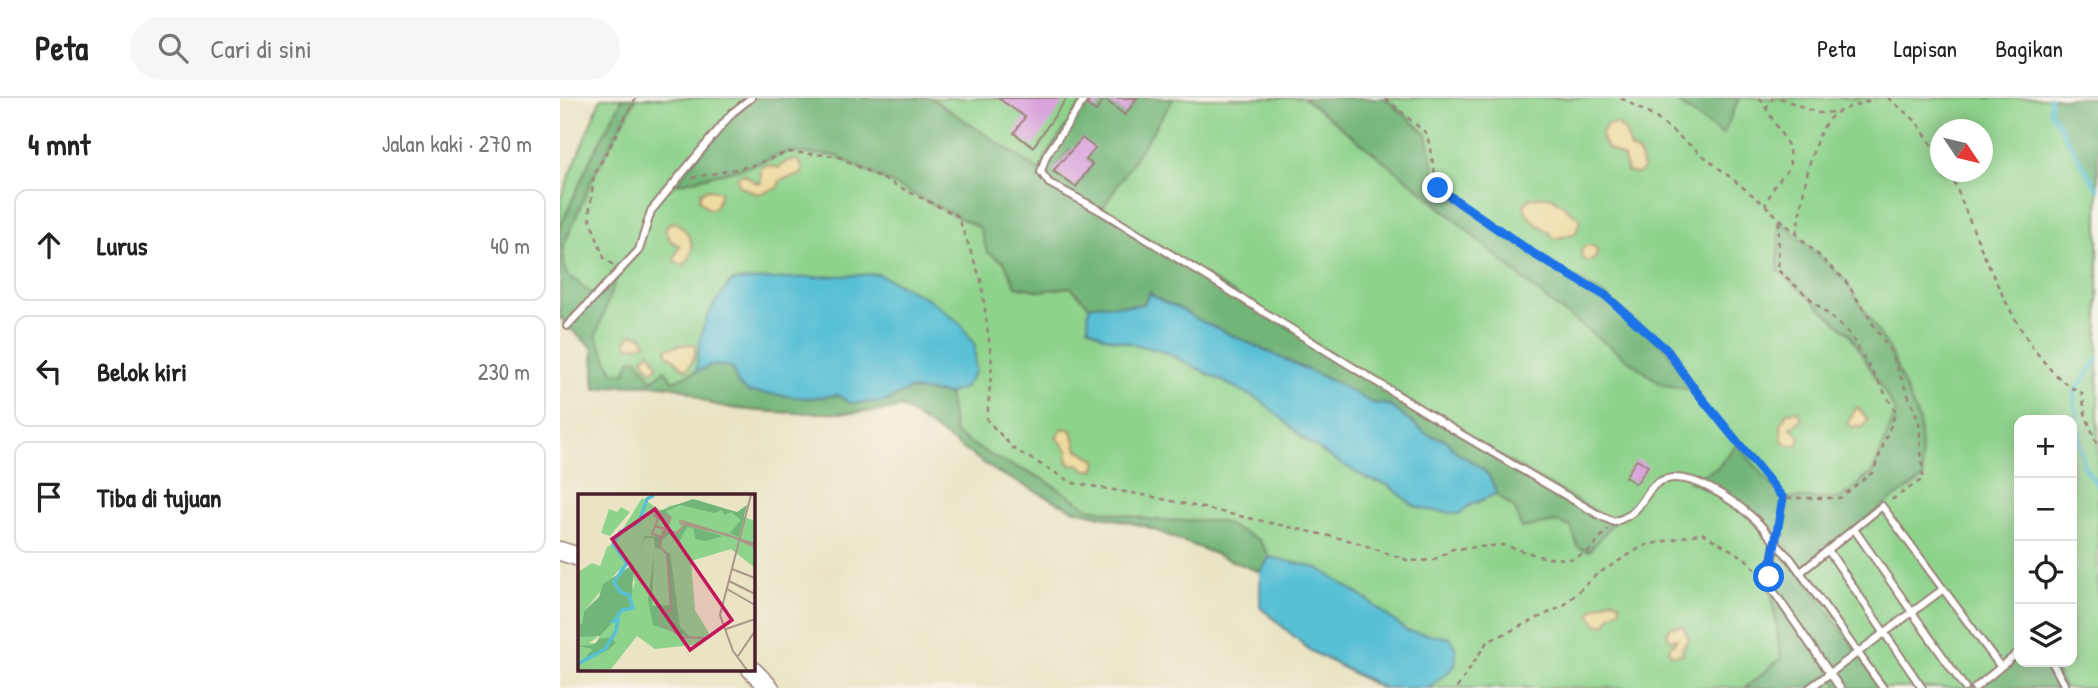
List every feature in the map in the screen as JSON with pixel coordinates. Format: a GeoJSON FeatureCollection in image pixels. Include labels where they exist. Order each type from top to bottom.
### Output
{"type":"FeatureCollection","features":[{"type":"Feature","properties":{"kind":"main road"},"geometry":{"type":"LineString","coordinates":[[560,551],[578,557]]}},
{"type":"Feature","properties":{"kind":"main road"},"geometry":{"type":"LineString","coordinates":[[752,670],[770,688]]}},
{"type":"Feature","properties":{"kind":"lane"},"geometry":{"type":"LineString","coordinates":[[567,326],[642,245],[648,216],[732,113],[751,98]]}},
{"type":"Feature","properties":{"kind":"lane"},"geometry":{"type":"LineString","coordinates":[[1085,98],[1046,156],[1041,172],[1049,183],[1286,324],[1454,430],[1614,522],[1633,513],[1650,487],[1667,479],[1688,481],[1716,492],[1751,516],[1801,572],[1883,688]]}},
{"type":"Feature","properties":{"kind":"lane"},"geometry":{"type":"LineString","coordinates":[[1801,572],[1882,506],[2000,666]]}},
{"type":"Feature","properties":{"kind":"lane"},"geometry":{"type":"LineString","coordinates":[[1854,529],[1965,688]]}},
{"type":"Feature","properties":{"kind":"lane"},"geometry":{"type":"LineString","coordinates":[[1775,545],[1769,577],[1772,589],[1840,688]]}},
{"type":"Feature","properties":{"kind":"lane"},"geometry":{"type":"LineString","coordinates":[[1828,550],[1922,688]]}},
{"type":"Feature","properties":{"kind":"lane"},"geometry":{"type":"LineString","coordinates":[[1810,688],[1942,590]]}},
{"type":"Feature","properties":{"kind":"lane"},"geometry":{"type":"LineString","coordinates":[[1975,688],[2014,656]]}},
{"type":"Feature","properties":{"kind":"lane"},"geometry":{"type":"LineString","coordinates":[[2055,667],[2065,686],[2062,688]]}},
{"type":"Feature","properties":{"kind":"lane"},"geometry":{"type":"LineString","coordinates":[[1819,681],[1825,688]]}},
{"type":"Feature","properties":{"kind":"path"},"geometry":{"type":"LineString","coordinates":[[619,269],[604,258],[589,216],[594,175],[636,98]]}},
{"type":"Feature","properties":{"kind":"path"},"geometry":{"type":"LineString","coordinates":[[1385,98],[1427,134],[1438,188],[1534,254],[1606,296],[1667,350],[1696,391],[1783,498],[1775,545]]}},
{"type":"Feature","properties":{"kind":"path"},"geometry":{"type":"LineString","coordinates":[[1621,98],[1656,118],[1765,205],[1845,280],[1889,349],[1919,421],[1923,479],[1882,506]]}},
{"type":"Feature","properties":{"kind":"path"},"geometry":{"type":"LineString","coordinates":[[1760,98],[1789,147],[1790,167],[1775,185],[1765,205]]}},
{"type":"Feature","properties":{"kind":"path"},"geometry":{"type":"LineString","coordinates":[[1766,109],[1773,98]]}},
{"type":"Feature","properties":{"kind":"path"},"geometry":{"type":"LineString","coordinates":[[1780,98],[1817,113],[1837,112],[1874,98]]}},
{"type":"Feature","properties":{"kind":"path"},"geometry":{"type":"LineString","coordinates":[[1888,98],[1916,121],[1930,141]]}},
{"type":"Feature","properties":{"kind":"path"},"geometry":{"type":"LineString","coordinates":[[1796,234],[1816,144],[1823,127],[1837,112]]}},
{"type":"Feature","properties":{"kind":"path"},"geometry":{"type":"LineString","coordinates":[[676,184],[751,166],[788,152],[837,156],[958,216],[981,280],[992,363],[987,420],[1014,449],[1073,483],[1149,496],[1352,541],[1410,561],[1433,560],[1453,549],[1503,545],[1546,558],[1573,559],[1589,551],[1614,522]]}},
{"type":"Feature","properties":{"kind":"path"},"geometry":{"type":"LineString","coordinates":[[1954,182],[1993,276],[2042,360],[2067,386],[2082,393],[2085,413],[2098,447]]}},
{"type":"Feature","properties":{"kind":"path"},"geometry":{"type":"LineString","coordinates":[[1779,220],[1778,270],[1850,334],[1896,412],[1873,472],[1840,498],[1783,498]]}},
{"type":"Feature","properties":{"kind":"path"},"geometry":{"type":"LineString","coordinates":[[1457,688],[1487,642],[1563,606],[1596,575],[1643,546],[1702,533],[1745,558],[1772,589]]}},
{"type":"Feature","properties":{"kind":"green space"},"geometry":{"type":"Polygon","coordinates":[[[601,98],[1670,98],[1723,135],[1739,98],[2056,98],[2098,184],[2098,688],[1380,688],[1311,651],[1260,607],[1260,572],[1145,526],[1072,509],[997,472],[902,407],[861,412],[777,412],[710,403],[686,390],[665,385],[628,385],[595,389],[593,348],[560,318],[560,200],[601,98]]]}},
{"type":"Feature","properties":{"kind":"green space"},"geometry":{"type":"Polygon","coordinates":[[[623,98],[636,98],[594,175],[563,247],[565,272],[594,296],[619,269],[596,336],[613,372],[625,373],[631,359],[637,359],[652,380],[665,370],[673,381],[711,365],[732,367],[738,384],[807,398],[838,395],[884,402],[910,389],[948,394],[955,434],[994,457],[1043,479],[1089,508],[1153,520],[1219,521],[1259,540],[1270,557],[1260,572],[1145,526],[1072,509],[997,472],[902,407],[861,412],[777,412],[709,403],[686,390],[665,385],[628,385],[595,389],[593,348],[567,326],[560,315],[560,228],[590,160],[623,98]]]}},
{"type":"Feature","properties":{"kind":"green space"},"geometry":{"type":"Polygon","coordinates":[[[751,98],[931,98],[1040,171],[1046,156],[1085,98],[1102,98],[1125,114],[1137,98],[1174,98],[1101,211],[1454,430],[1614,522],[1589,551],[1578,547],[1571,527],[1556,522],[1521,528],[1515,509],[1496,494],[1487,474],[1481,468],[1452,448],[1446,440],[1428,435],[1389,405],[1372,403],[1336,383],[1192,317],[1149,293],[1144,304],[1089,306],[1071,287],[1041,291],[1016,286],[1004,262],[987,252],[980,228],[837,156],[788,152],[751,166],[676,184],[732,113],[751,98]],[[1070,149],[1054,171],[1076,187],[1092,164],[1070,149]]]}},
{"type":"Feature","properties":{"kind":"green space"},"geometry":{"type":"Polygon","coordinates":[[[1304,98],[1385,98],[1427,134],[1438,188],[1534,254],[1606,296],[1667,350],[1696,391],[1661,384],[1548,301],[1422,191],[1304,98]]]}},
{"type":"Feature","properties":{"kind":"green space"},"geometry":{"type":"Polygon","coordinates":[[[1670,98],[1739,98],[1723,135],[1670,98]]]}},
{"type":"Feature","properties":{"kind":"green space"},"geometry":{"type":"Polygon","coordinates":[[[2050,98],[2098,98],[2098,189],[2050,111],[2050,98]]]}},
{"type":"Feature","properties":{"kind":"green space"},"geometry":{"type":"Polygon","coordinates":[[[1779,220],[1845,280],[1889,349],[1919,421],[1923,479],[1882,506],[1801,572],[1883,688],[1840,688],[1829,674],[1810,688],[1745,688],[1781,658],[1769,577],[1775,545],[1756,523],[1736,507],[1688,481],[1717,468],[1737,444],[1783,498],[1840,498],[1873,472],[1896,412],[1850,334],[1778,270],[1779,220]]]}},
{"type":"Feature","properties":{"kind":"green space"},"geometry":{"type":"Polygon","coordinates":[[[2014,656],[2014,667],[2054,667],[2064,688],[1975,688],[2014,656]]]}},
{"type":"Feature","properties":{"kind":"sand"},"geometry":{"type":"Polygon","coordinates":[[[1618,124],[1626,133],[1630,149],[1639,153],[1643,169],[1639,174],[1627,172],[1624,158],[1606,147],[1601,136],[1606,125],[1618,124]]]}},
{"type":"Feature","properties":{"kind":"sand"},"geometry":{"type":"Polygon","coordinates":[[[798,160],[803,169],[801,175],[780,180],[778,188],[758,194],[739,186],[737,177],[745,174],[754,182],[761,183],[761,168],[767,165],[779,168],[787,161],[798,160]]]}},
{"type":"Feature","properties":{"kind":"sand"},"geometry":{"type":"Polygon","coordinates":[[[708,189],[721,192],[715,208],[708,209],[699,199],[701,192],[708,189]]]}},
{"type":"Feature","properties":{"kind":"sand"},"geometry":{"type":"Polygon","coordinates":[[[1551,196],[1580,219],[1576,233],[1555,239],[1529,217],[1524,205],[1530,198],[1551,196]]]}},
{"type":"Feature","properties":{"kind":"sand"},"geometry":{"type":"Polygon","coordinates":[[[675,222],[689,236],[691,242],[691,253],[684,265],[675,262],[674,257],[680,246],[671,241],[665,230],[669,223],[675,222]]]}},
{"type":"Feature","properties":{"kind":"sand"},"geometry":{"type":"Polygon","coordinates":[[[1589,245],[1595,247],[1595,259],[1589,261],[1583,259],[1581,253],[1583,247],[1589,245]]]}},
{"type":"Feature","properties":{"kind":"sand"},"geometry":{"type":"Polygon","coordinates":[[[631,334],[642,336],[646,344],[629,347],[626,342],[631,334]]]}},
{"type":"Feature","properties":{"kind":"sand"},"geometry":{"type":"Polygon","coordinates":[[[695,345],[695,349],[693,359],[686,370],[667,353],[667,348],[695,345]]]}},
{"type":"Feature","properties":{"kind":"sand"},"geometry":{"type":"Polygon","coordinates":[[[650,351],[658,365],[652,372],[643,359],[650,351]]]}},
{"type":"Feature","properties":{"kind":"sand"},"geometry":{"type":"Polygon","coordinates":[[[1857,407],[1868,419],[1863,428],[1857,425],[1853,428],[1847,423],[1857,407]]]}},
{"type":"Feature","properties":{"kind":"sand"},"geometry":{"type":"Polygon","coordinates":[[[1798,411],[1802,419],[1791,427],[1800,437],[1798,444],[1791,446],[1782,441],[1781,425],[1787,412],[1798,411]]]}},
{"type":"Feature","properties":{"kind":"sand"},"geometry":{"type":"Polygon","coordinates":[[[1063,428],[1072,430],[1077,449],[1094,458],[1097,464],[1094,470],[1086,470],[1078,464],[1070,465],[1067,459],[1068,451],[1056,437],[1063,428]]]}},
{"type":"Feature","properties":{"kind":"sand"},"geometry":{"type":"Polygon","coordinates":[[[1612,599],[1620,603],[1620,609],[1611,615],[1606,624],[1598,625],[1590,615],[1594,608],[1612,599]]]}},
{"type":"Feature","properties":{"kind":"sand"},"geometry":{"type":"Polygon","coordinates":[[[1683,626],[1689,639],[1682,648],[1683,654],[1671,655],[1669,648],[1677,639],[1669,639],[1667,634],[1670,627],[1683,626]]]}},
{"type":"Feature","properties":{"kind":"water"},"geometry":{"type":"Polygon","coordinates":[[[878,274],[929,299],[961,324],[975,346],[975,372],[964,388],[948,394],[910,389],[884,402],[850,403],[838,395],[807,398],[748,392],[738,384],[732,367],[711,365],[696,372],[699,344],[705,323],[715,303],[732,281],[878,274]]]}},
{"type":"Feature","properties":{"kind":"water"},"geometry":{"type":"Polygon","coordinates":[[[1150,292],[1192,317],[1336,383],[1372,403],[1389,405],[1428,435],[1446,440],[1459,454],[1481,468],[1487,474],[1496,494],[1470,505],[1459,514],[1427,510],[1413,505],[1388,485],[1368,479],[1333,459],[1304,439],[1262,401],[1165,352],[1105,337],[1088,327],[1089,306],[1144,304],[1150,292]]]}},
{"type":"Feature","properties":{"kind":"water"},"geometry":{"type":"Polygon","coordinates":[[[1270,557],[1318,568],[1366,599],[1407,631],[1451,638],[1456,651],[1455,666],[1429,688],[1384,688],[1311,651],[1260,607],[1260,572],[1270,557]]]}},
{"type":"Feature","properties":{"kind":"building"},"geometry":{"type":"Polygon","coordinates":[[[998,98],[1067,98],[1033,147],[1014,133],[1025,117],[998,98]]]}},
{"type":"Feature","properties":{"kind":"building"},"geometry":{"type":"Polygon","coordinates":[[[1091,98],[1137,98],[1125,115],[1104,99],[1096,111],[1087,105],[1091,98]]]}},
{"type":"Feature","properties":{"kind":"building"},"geometry":{"type":"Polygon","coordinates":[[[1082,138],[1095,148],[1086,160],[1092,164],[1076,187],[1053,171],[1082,138]]]}},
{"type":"Feature","properties":{"kind":"building"},"geometry":{"type":"Polygon","coordinates":[[[1637,459],[1648,466],[1636,484],[1625,477],[1637,459]]]}},
{"type":"Feature","properties":{"kind":"waterway"},"geometry":{"type":"LineString","coordinates":[[2050,98],[2050,111],[2098,189]]}},
{"type":"Feature","properties":{"kind":"waterway"},"geometry":{"type":"LineString","coordinates":[[2098,359],[2074,393],[2083,465],[2098,486]]}},
{"type":"Feature","properties":{"kind":"route"},"geometry":{"type":"LineString","coordinates":[[1438,188],[1534,254],[1606,296],[1667,350],[1696,391],[1783,498],[1769,577]]}}]}
